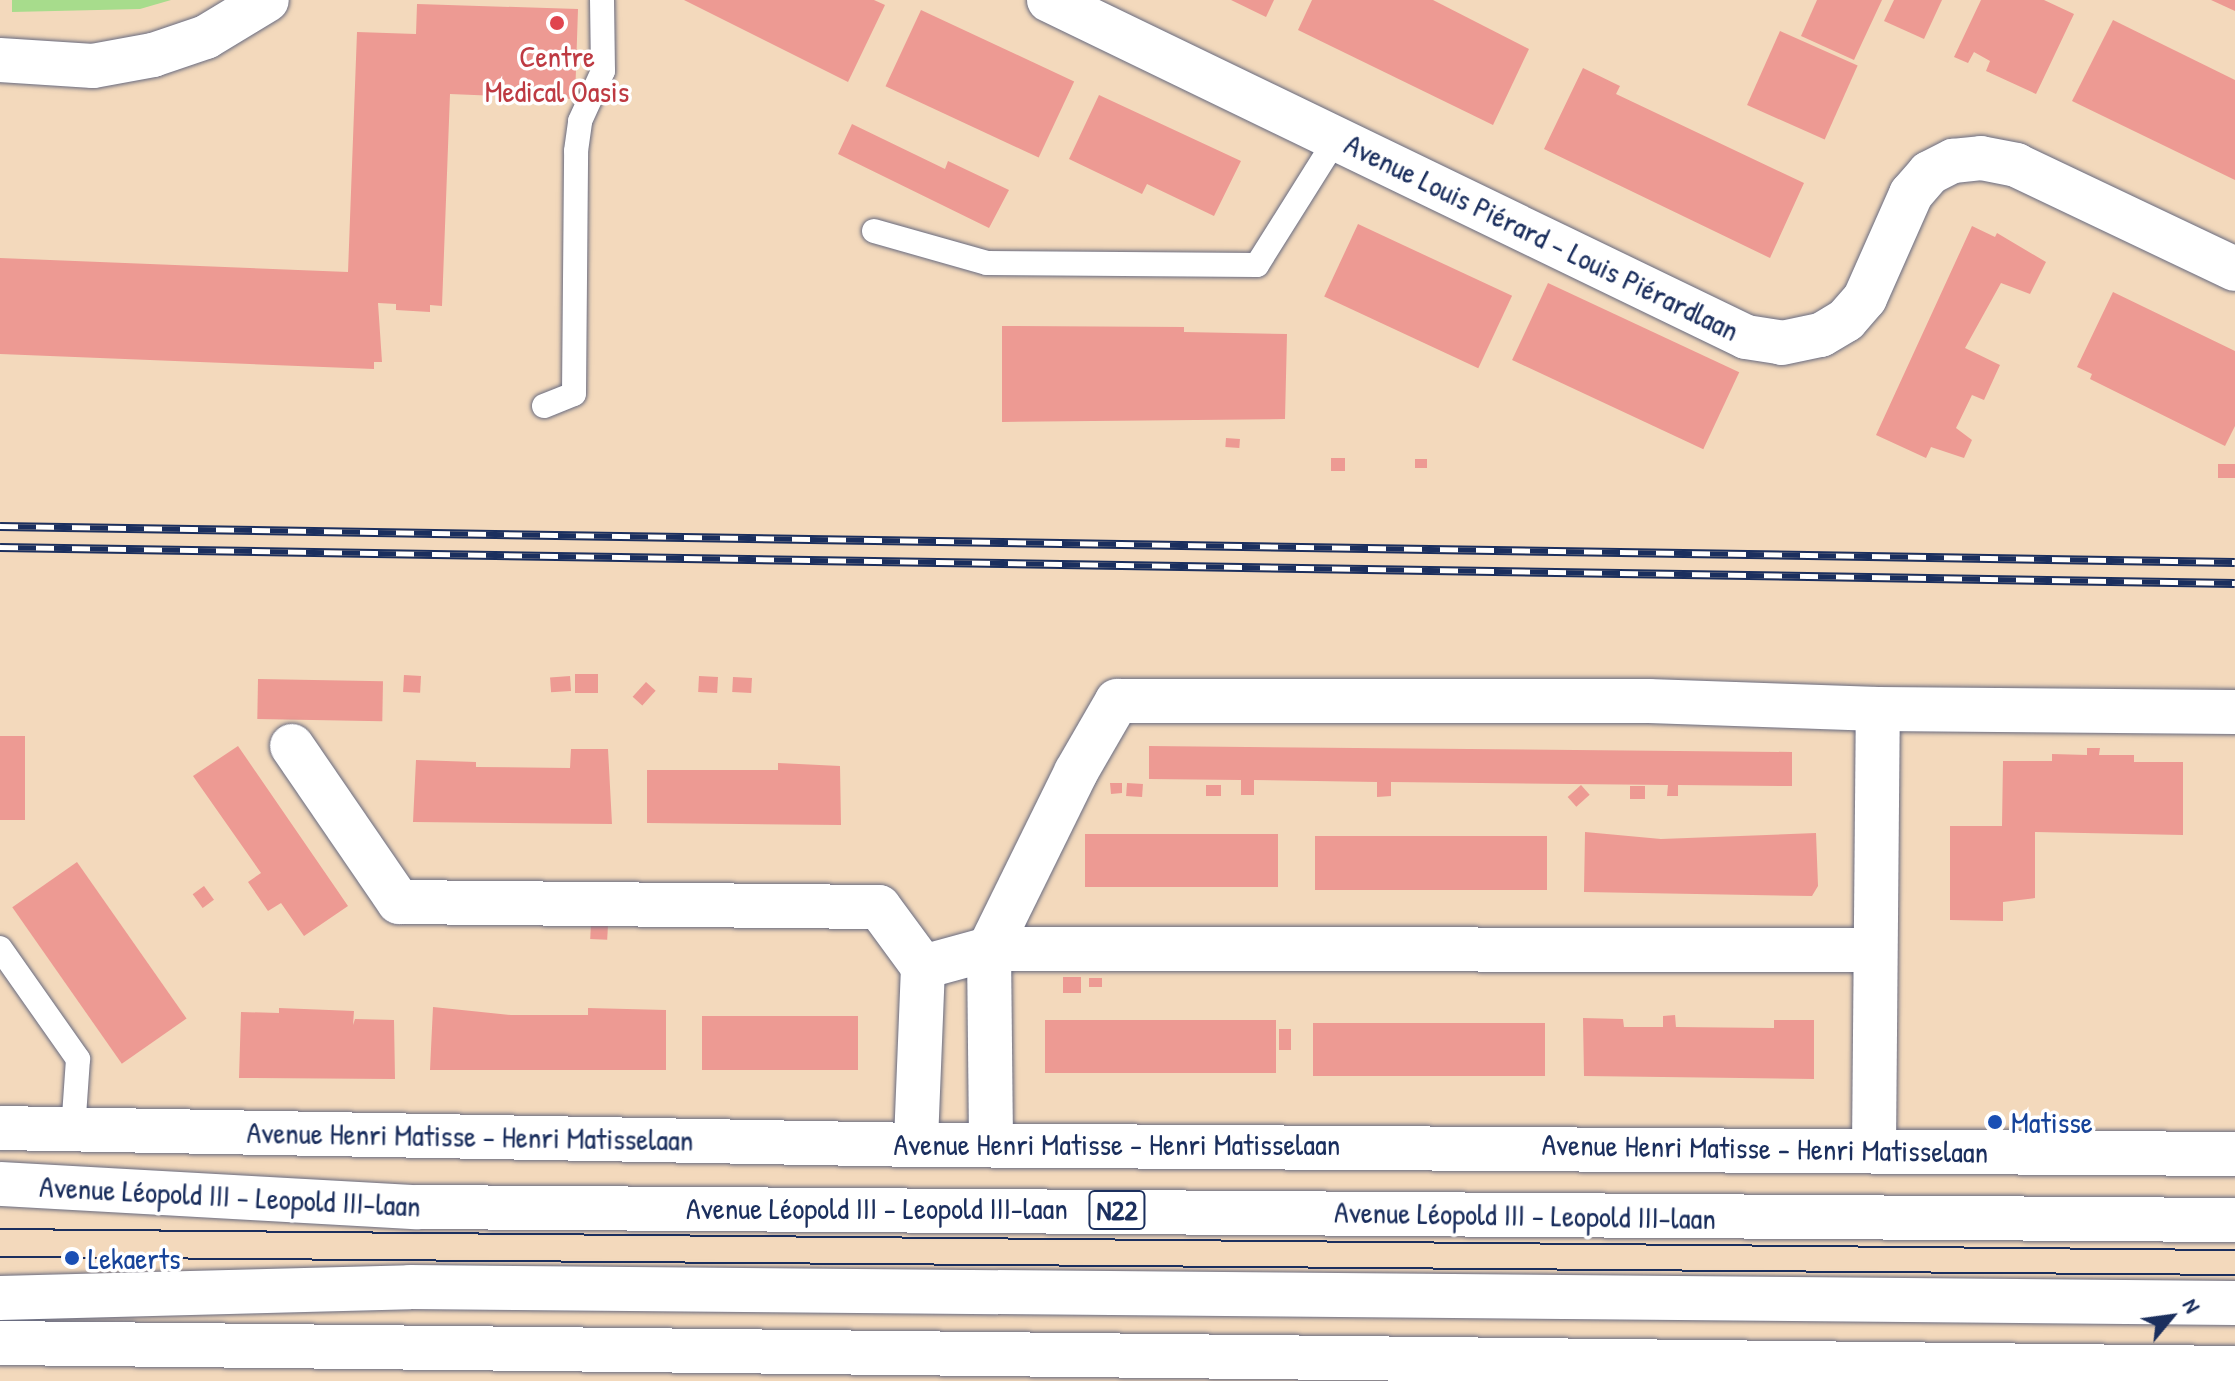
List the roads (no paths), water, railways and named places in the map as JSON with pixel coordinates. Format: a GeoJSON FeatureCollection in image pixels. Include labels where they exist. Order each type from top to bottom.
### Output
{"type":"FeatureCollection","features":[{"type":"Feature","properties":{"kind":"street"},"geometry":{"type":"LineString","coordinates":[[0,60],[93,66],[153,55],[206,37],[267,0]]}},
{"type":"Feature","properties":{"kind":"street","name":"Avenue Louis Piérard - Louis Piérardlaan"},"geometry":{"type":"LineString","coordinates":[[1049,0],[1746,337],[1782,343],[1821,335],[1846,320],[1865,298],[1911,194],[1929,173],[1953,161],[1981,158],[2016,165],[2235,269]]}},
{"type":"Feature","properties":{"kind":"street"},"geometry":{"type":"LineString","coordinates":[[991,1141],[989,949],[1076,772],[1117,701],[1649,701],[1878,709],[2235,712]]}},
{"type":"Feature","properties":{"kind":"street"},"geometry":{"type":"LineString","coordinates":[[1874,1148],[1878,709]]}},
{"type":"Feature","properties":{"kind":"street"},"geometry":{"type":"LineString","coordinates":[[292,746],[399,902],[879,907],[923,967],[916,1145]]}},
{"type":"Feature","properties":{"kind":"street"},"geometry":{"type":"LineString","coordinates":[[923,967],[989,949],[1875,950]]}},
{"type":"Feature","properties":{"kind":"street","name":"Avenue Henri Matisse - Henri Matisselaan"},"geometry":{"type":"LineString","coordinates":[[0,1128],[916,1145],[991,1141],[2235,1154]]}},
{"type":"Feature","properties":{"kind":"street","name":"Avenue Léopold III - Leopold III-laan"},"geometry":{"type":"LineString","coordinates":[[0,1184],[416,1207],[2235,1220]]}},
{"type":"Feature","properties":{"kind":"street"},"geometry":{"type":"LineString","coordinates":[[0,1298],[410,1287],[2235,1303]]}},
{"type":"Feature","properties":{"kind":"street"},"geometry":{"type":"LineString","coordinates":[[0,1343],[2235,1368]]}},
{"type":"Feature","properties":{"kind":"lane"},"geometry":{"type":"LineString","coordinates":[[544,406],[574,394],[576,151],[580,121],[603,71],[602,0]]}},
{"type":"Feature","properties":{"kind":"lane"},"geometry":{"type":"LineString","coordinates":[[874,231],[987,263],[1257,265],[1336,139]]}},
{"type":"Feature","properties":{"kind":"lane"},"geometry":{"type":"LineString","coordinates":[[0,948],[9,975],[78,1059],[73,1131]]}},
{"type":"Feature","properties":{"kind":"tram line"},"geometry":{"type":"LineString","coordinates":[[0,1229],[2235,1250]]}},
{"type":"Feature","properties":{"kind":"tram line"},"geometry":{"type":"LineString","coordinates":[[0,1257],[2235,1275]]}},
{"type":"Feature","properties":{"kind":"railway"},"geometry":{"type":"LineString","coordinates":[[0,526],[2235,562]]}},
{"type":"Feature","properties":{"kind":"railway"},"geometry":{"type":"LineString","coordinates":[[0,547],[2235,583]]}},
{"type":"Feature","properties":{"kind":"place","name":"Centre Medical Oasis"},"geometry":{"type":"Point","coordinates":[557,23]}},
{"type":"Feature","properties":{"kind":"place","name":"Matisse"},"geometry":{"type":"Point","coordinates":[1995,1122]}},
{"type":"Feature","properties":{"kind":"place","name":"Lekaerts"},"geometry":{"type":"Point","coordinates":[72,1258]}}]}
